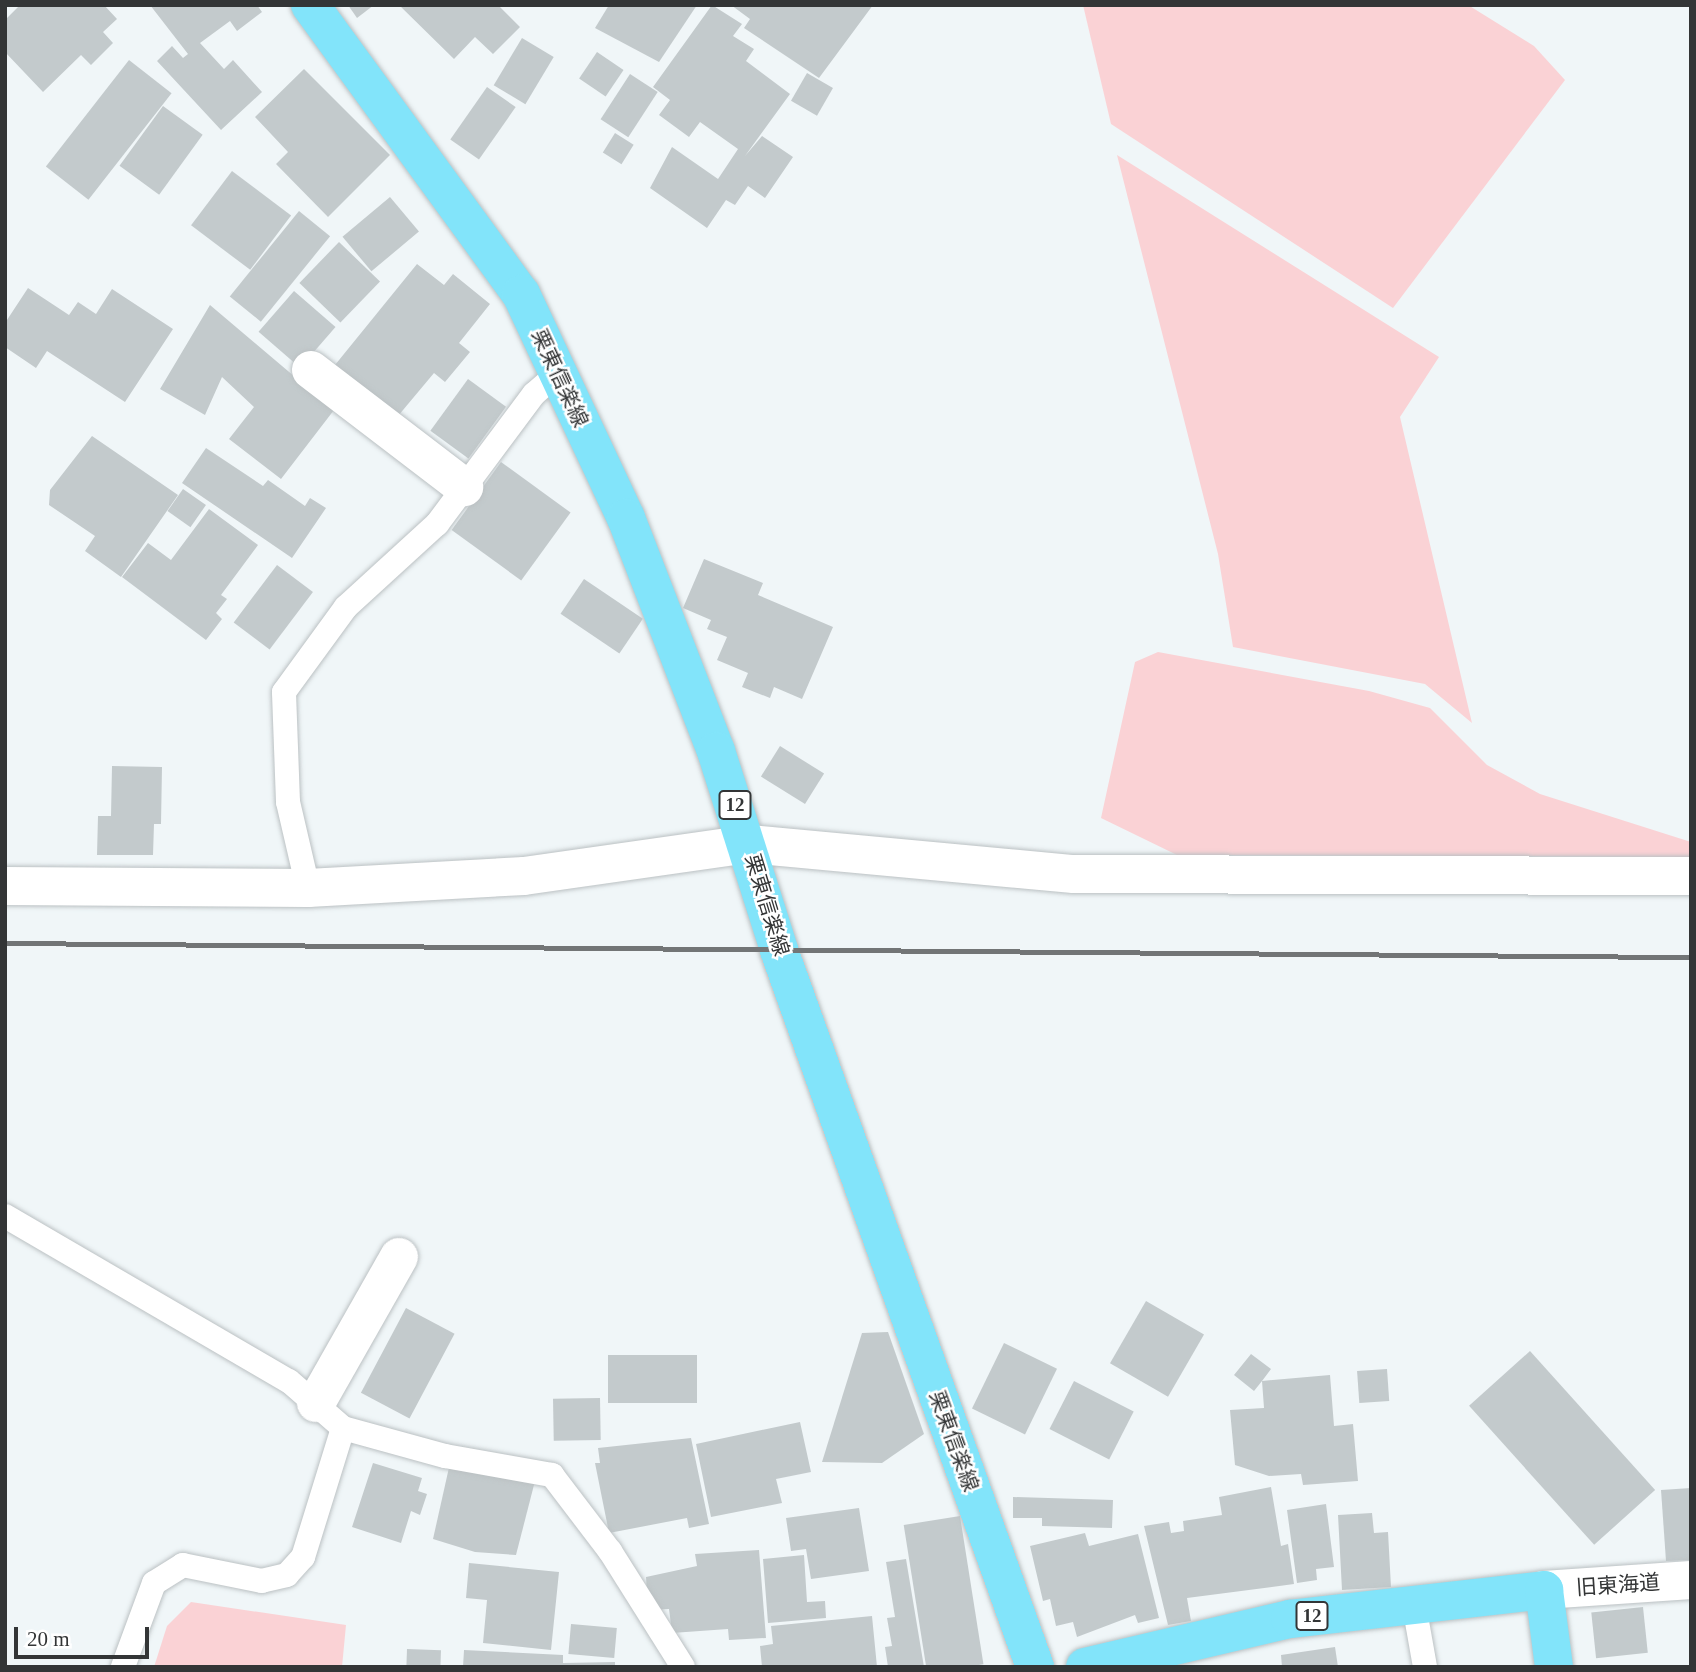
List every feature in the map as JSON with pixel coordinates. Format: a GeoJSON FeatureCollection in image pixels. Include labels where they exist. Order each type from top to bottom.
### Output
{"type":"FeatureCollection","features":[{"type":"Feature","properties":{"kind":"main road","name":"栗東信楽線"},"geometry":{"type":"LineString","coordinates":[[310,5],[521,294],[626,518],[749,844],[779,950],[1035,1667]]}},
{"type":"Feature","properties":{"kind":"main road","name":"12"},"geometry":{"type":"LineString","coordinates":[[1085,1667],[1290,1619],[1544,1590]]}},
{"type":"Feature","properties":{"kind":"main road"},"geometry":{"type":"LineString","coordinates":[[1544,1590],[1553,1667]]}},
{"type":"Feature","properties":{"kind":"street"},"geometry":{"type":"LineString","coordinates":[[311,370],[464,487]]}},
{"type":"Feature","properties":{"kind":"street"},"geometry":{"type":"LineString","coordinates":[[5,886],[308,888],[524,876],[749,844],[1074,874],[1691,876]]}},
{"type":"Feature","properties":{"kind":"street"},"geometry":{"type":"LineString","coordinates":[[330,1415],[399,1257]]}},
{"type":"Feature","properties":{"kind":"street","name":"旧東海道"},"geometry":{"type":"LineString","coordinates":[[1544,1590],[1691,1580]]}},
{"type":"Feature","properties":{"kind":"lane"},"geometry":{"type":"LineString","coordinates":[[308,888],[288,802],[284,692],[346,607],[437,524],[534,394],[558,373]]}},
{"type":"Feature","properties":{"kind":"lane"},"geometry":{"type":"LineString","coordinates":[[5,1216],[289,1381],[330,1415],[445,1456],[552,1475],[610,1551],[683,1667]]}},
{"type":"Feature","properties":{"kind":"lane"},"geometry":{"type":"LineString","coordinates":[[123,1667],[154,1583],[183,1565],[262,1581],[287,1575],[303,1557],[330,1415]]}},
{"type":"Feature","properties":{"kind":"lane"},"geometry":{"type":"LineString","coordinates":[[1414,1605],[1425,1667]]}},
{"type":"Feature","properties":{"kind":"shaded area"},"geometry":{"type":"Polygon","coordinates":[[[1083,5],[1468,5],[1534,46],[1565,80],[1393,308],[1111,124],[1083,5]]]}},
{"type":"Feature","properties":{"kind":"shaded area"},"geometry":{"type":"Polygon","coordinates":[[[1117,155],[1439,357],[1400,417],[1472,723],[1425,684],[1233,647],[1218,554],[1117,155]]]}},
{"type":"Feature","properties":{"kind":"shaded area"},"geometry":{"type":"Polygon","coordinates":[[[1158,652],[1369,691],[1430,708],[1487,765],[1540,794],[1691,842],[1691,857],[1177,855],[1101,818],[1135,662],[1158,652]]]}},
{"type":"Feature","properties":{"kind":"shaded area"},"geometry":{"type":"Polygon","coordinates":[[[191,1602],[346,1625],[342,1667],[154,1667],[167,1626],[191,1602]]]}},
{"type":"Feature","properties":{"kind":"building"},"geometry":{"type":"Polygon","coordinates":[[[20,5],[104,5],[117,19],[103,32],[113,43],[91,65],[81,55],[43,92],[5,52],[5,20],[20,5]]]}},
{"type":"Feature","properties":{"kind":"building"},"geometry":{"type":"Polygon","coordinates":[[[150,5],[257,5],[262,12],[237,31],[230,21],[200,43],[224,69],[233,60],[262,92],[221,130],[157,61],[172,46],[183,58],[188,54],[150,5]]]}},
{"type":"Feature","properties":{"kind":"building"},"geometry":{"type":"Polygon","coordinates":[[[348,5],[374,5],[357,18],[348,5]]]}},
{"type":"Feature","properties":{"kind":"building"},"geometry":{"type":"Polygon","coordinates":[[[399,5],[498,5],[520,27],[493,54],[475,37],[454,59],[399,5]]]}},
{"type":"Feature","properties":{"kind":"building"},"geometry":{"type":"Polygon","coordinates":[[[609,5],[697,5],[659,62],[595,28],[609,5]]]}},
{"type":"Feature","properties":{"kind":"building"},"geometry":{"type":"Polygon","coordinates":[[[712,5],[742,24],[733,36],[754,49],[746,61],[790,94],[745,156],[762,136],[793,157],[765,198],[748,186],[735,205],[726,200],[707,228],[650,188],[672,147],[718,179],[738,149],[700,122],[689,137],[659,115],[670,100],[653,87],[712,5]]]}},
{"type":"Feature","properties":{"kind":"building"},"geometry":{"type":"Polygon","coordinates":[[[731,5],[873,5],[819,78],[744,28],[750,19],[731,5]]]}},
{"type":"Feature","properties":{"kind":"building"},"geometry":{"type":"Polygon","coordinates":[[[522,38],[554,57],[525,104],[494,85],[522,38]]]}},
{"type":"Feature","properties":{"kind":"building"},"geometry":{"type":"Polygon","coordinates":[[[597,52],[624,70],[606,96],[579,79],[597,52]]]}},
{"type":"Feature","properties":{"kind":"building"},"geometry":{"type":"Polygon","coordinates":[[[129,60],[172,93],[88,200],[46,166],[129,60]]]}},
{"type":"Feature","properties":{"kind":"building"},"geometry":{"type":"Polygon","coordinates":[[[304,69],[390,155],[328,217],[276,164],[288,152],[255,117],[304,69]]]}},
{"type":"Feature","properties":{"kind":"building"},"geometry":{"type":"Polygon","coordinates":[[[807,73],[833,88],[817,116],[791,101],[807,73]]]}},
{"type":"Feature","properties":{"kind":"building"},"geometry":{"type":"Polygon","coordinates":[[[630,74],[658,92],[628,137],[601,119],[630,74]]]}},
{"type":"Feature","properties":{"kind":"building"},"geometry":{"type":"Polygon","coordinates":[[[487,87],[516,107],[479,160],[450,139],[487,87]]]}},
{"type":"Feature","properties":{"kind":"building"},"geometry":{"type":"Polygon","coordinates":[[[163,106],[203,135],[159,195],[120,166],[163,106]]]}},
{"type":"Feature","properties":{"kind":"building"},"geometry":{"type":"Polygon","coordinates":[[[615,133],[634,145],[621,164],[603,153],[615,133]]]}},
{"type":"Feature","properties":{"kind":"building"},"geometry":{"type":"Polygon","coordinates":[[[232,171],[291,216],[250,270],[191,225],[232,171]]]}},
{"type":"Feature","properties":{"kind":"building"},"geometry":{"type":"Polygon","coordinates":[[[390,197],[419,231],[371,271],[343,237],[390,197]]]}},
{"type":"Feature","properties":{"kind":"building"},"geometry":{"type":"Polygon","coordinates":[[[299,211],[330,236],[261,322],[230,296],[299,211]]]}},
{"type":"Feature","properties":{"kind":"building"},"geometry":{"type":"Polygon","coordinates":[[[339,242],[380,282],[340,323],[299,283],[339,242]]]}},
{"type":"Feature","properties":{"kind":"building"},"geometry":{"type":"Polygon","coordinates":[[[417,264],[444,285],[453,274],[490,304],[459,343],[470,352],[445,382],[434,373],[398,416],[335,365],[417,264]]]}},
{"type":"Feature","properties":{"kind":"building"},"geometry":{"type":"Polygon","coordinates":[[[28,288],[69,315],[78,302],[96,314],[112,289],[173,329],[125,402],[47,351],[36,368],[5,347],[5,323],[28,288]]]}},
{"type":"Feature","properties":{"kind":"building"},"geometry":{"type":"Polygon","coordinates":[[[294,291],[336,327],[300,368],[259,332],[294,291]]]}},
{"type":"Feature","properties":{"kind":"building"},"geometry":{"type":"Polygon","coordinates":[[[210,305],[334,410],[281,479],[229,439],[254,407],[222,377],[205,415],[160,389],[210,305]]]}},
{"type":"Feature","properties":{"kind":"building"},"geometry":{"type":"Polygon","coordinates":[[[468,379],[506,407],[468,458],[430,431],[468,379]]]}},
{"type":"Feature","properties":{"kind":"building"},"geometry":{"type":"Polygon","coordinates":[[[92,436],[178,495],[121,577],[85,551],[95,536],[49,505],[50,490],[92,436]]]}},
{"type":"Feature","properties":{"kind":"building"},"geometry":{"type":"Polygon","coordinates":[[[206,448],[263,486],[268,480],[305,506],[310,498],[326,508],[292,558],[182,483],[206,448]]]}},
{"type":"Feature","properties":{"kind":"building"},"geometry":{"type":"Polygon","coordinates":[[[501,462],[571,513],[521,581],[452,530],[501,462]]]}},
{"type":"Feature","properties":{"kind":"building"},"geometry":{"type":"Polygon","coordinates":[[[183,489],[206,505],[190,527],[168,511],[183,489]]]}},
{"type":"Feature","properties":{"kind":"building"},"geometry":{"type":"Polygon","coordinates":[[[209,509],[258,545],[221,595],[227,599],[216,613],[222,619],[206,640],[122,577],[148,543],[171,560],[209,509]]]}},
{"type":"Feature","properties":{"kind":"building"},"geometry":{"type":"Polygon","coordinates":[[[704,559],[763,583],[758,595],[833,627],[802,699],[774,687],[770,698],[742,687],[748,673],[717,660],[727,637],[707,629],[711,620],[683,608],[704,559]]]}},
{"type":"Feature","properties":{"kind":"building"},"geometry":{"type":"Polygon","coordinates":[[[277,565],[313,592],[270,650],[234,623],[277,565]]]}},
{"type":"Feature","properties":{"kind":"building"},"geometry":{"type":"Polygon","coordinates":[[[584,579],[643,619],[619,654],[561,614],[584,579]]]}},
{"type":"Feature","properties":{"kind":"building"},"geometry":{"type":"Polygon","coordinates":[[[780,746],[824,774],[805,804],[761,777],[780,746]]]}},
{"type":"Feature","properties":{"kind":"building"},"geometry":{"type":"Polygon","coordinates":[[[112,766],[162,767],[161,824],[154,824],[153,855],[97,855],[98,816],[111,816],[112,766]]]}},
{"type":"Feature","properties":{"kind":"building"},"geometry":{"type":"Polygon","coordinates":[[[1146,1301],[1204,1334],[1168,1397],[1110,1363],[1146,1301]]]}},
{"type":"Feature","properties":{"kind":"building"},"geometry":{"type":"Polygon","coordinates":[[[406,1308],[455,1334],[409,1419],[361,1393],[406,1308]]]}},
{"type":"Feature","properties":{"kind":"building"},"geometry":{"type":"Polygon","coordinates":[[[888,1332],[924,1434],[882,1463],[822,1462],[862,1333],[888,1332]]]}},
{"type":"Feature","properties":{"kind":"building"},"geometry":{"type":"Polygon","coordinates":[[[1004,1343],[1057,1369],[1025,1434],[972,1409],[1004,1343]]]}},
{"type":"Feature","properties":{"kind":"building"},"geometry":{"type":"Polygon","coordinates":[[[1530,1351],[1655,1490],[1594,1545],[1469,1406],[1530,1351]]]}},
{"type":"Feature","properties":{"kind":"building"},"geometry":{"type":"Polygon","coordinates":[[[1251,1354],[1271,1369],[1254,1391],[1234,1375],[1251,1354]]]}},
{"type":"Feature","properties":{"kind":"building"},"geometry":{"type":"Polygon","coordinates":[[[608,1355],[697,1355],[697,1403],[608,1403],[608,1355]]]}},
{"type":"Feature","properties":{"kind":"building"},"geometry":{"type":"Polygon","coordinates":[[[1387,1369],[1389,1401],[1359,1403],[1357,1371],[1387,1369]]]}},
{"type":"Feature","properties":{"kind":"building"},"geometry":{"type":"Polygon","coordinates":[[[1330,1375],[1334,1426],[1353,1424],[1358,1481],[1303,1485],[1301,1474],[1269,1476],[1235,1465],[1230,1410],[1264,1408],[1262,1381],[1330,1375]]]}},
{"type":"Feature","properties":{"kind":"building"},"geometry":{"type":"Polygon","coordinates":[[[1074,1381],[1134,1411],[1109,1460],[1049,1429],[1074,1381]]]}},
{"type":"Feature","properties":{"kind":"building"},"geometry":{"type":"Polygon","coordinates":[[[600,1398],[601,1440],[554,1441],[553,1399],[600,1398]]]}},
{"type":"Feature","properties":{"kind":"building"},"geometry":{"type":"Polygon","coordinates":[[[800,1422],[811,1472],[776,1479],[782,1503],[711,1517],[696,1444],[800,1422]]]}},
{"type":"Feature","properties":{"kind":"building"},"geometry":{"type":"Polygon","coordinates":[[[691,1438],[709,1524],[689,1528],[687,1518],[609,1533],[595,1463],[600,1463],[598,1448],[691,1438]]]}},
{"type":"Feature","properties":{"kind":"building"},"geometry":{"type":"Polygon","coordinates":[[[373,1463],[422,1478],[418,1491],[427,1494],[420,1515],[411,1511],[401,1543],[352,1527],[373,1463]]]}},
{"type":"Feature","properties":{"kind":"building"},"geometry":{"type":"Polygon","coordinates":[[[450,1463],[535,1481],[516,1555],[475,1552],[433,1539],[450,1463]]]}},
{"type":"Feature","properties":{"kind":"building"},"geometry":{"type":"Polygon","coordinates":[[[1271,1487],[1281,1546],[1288,1544],[1294,1584],[1187,1598],[1191,1621],[1168,1625],[1144,1526],[1169,1522],[1171,1533],[1184,1531],[1183,1521],[1222,1515],[1219,1497],[1271,1487]]]}},
{"type":"Feature","properties":{"kind":"building"},"geometry":{"type":"Polygon","coordinates":[[[1691,1488],[1691,1560],[1666,1561],[1661,1490],[1691,1488]]]}},
{"type":"Feature","properties":{"kind":"building"},"geometry":{"type":"Polygon","coordinates":[[[1013,1497],[1113,1500],[1112,1528],[1042,1526],[1042,1518],[1013,1518],[1013,1497]]]}},
{"type":"Feature","properties":{"kind":"building"},"geometry":{"type":"Polygon","coordinates":[[[1326,1504],[1334,1567],[1316,1569],[1317,1580],[1297,1583],[1287,1510],[1326,1504]]]}},
{"type":"Feature","properties":{"kind":"building"},"geometry":{"type":"Polygon","coordinates":[[[859,1508],[869,1571],[811,1579],[806,1549],[791,1551],[786,1518],[859,1508]]]}},
{"type":"Feature","properties":{"kind":"building"},"geometry":{"type":"Polygon","coordinates":[[[1372,1513],[1374,1533],[1388,1532],[1391,1587],[1342,1590],[1338,1515],[1372,1513]]]}},
{"type":"Feature","properties":{"kind":"building"},"geometry":{"type":"Polygon","coordinates":[[[960,1516],[983,1664],[926,1667],[904,1525],[960,1516]]]}},
{"type":"Feature","properties":{"kind":"building"},"geometry":{"type":"Polygon","coordinates":[[[1085,1533],[1089,1546],[1138,1534],[1159,1618],[1138,1623],[1135,1615],[1077,1637],[1073,1622],[1056,1626],[1050,1599],[1043,1601],[1030,1546],[1085,1533]]]}},
{"type":"Feature","properties":{"kind":"building"},"geometry":{"type":"Polygon","coordinates":[[[759,1550],[766,1638],[729,1640],[728,1629],[672,1633],[669,1609],[648,1610],[646,1577],[697,1566],[695,1554],[759,1550]]]}},
{"type":"Feature","properties":{"kind":"building"},"geometry":{"type":"Polygon","coordinates":[[[804,1555],[807,1602],[825,1601],[826,1618],[768,1623],[763,1559],[804,1555]]]}},
{"type":"Feature","properties":{"kind":"building"},"geometry":{"type":"Polygon","coordinates":[[[906,1559],[924,1667],[888,1667],[885,1647],[892,1646],[887,1618],[895,1617],[886,1562],[906,1559]]]}},
{"type":"Feature","properties":{"kind":"building"},"geometry":{"type":"Polygon","coordinates":[[[469,1563],[559,1572],[551,1650],[483,1643],[487,1600],[466,1598],[469,1563]]]}},
{"type":"Feature","properties":{"kind":"building"},"geometry":{"type":"Polygon","coordinates":[[[1643,1607],[1648,1653],[1596,1658],[1591,1612],[1643,1607]]]}},
{"type":"Feature","properties":{"kind":"building"},"geometry":{"type":"Polygon","coordinates":[[[872,1616],[877,1667],[762,1667],[760,1646],[773,1644],[771,1626],[872,1616]]]}},
{"type":"Feature","properties":{"kind":"building"},"geometry":{"type":"Polygon","coordinates":[[[571,1624],[617,1628],[614,1658],[568,1654],[571,1624]]]}},
{"type":"Feature","properties":{"kind":"building"},"geometry":{"type":"Polygon","coordinates":[[[1335,1647],[1338,1667],[1282,1667],[1281,1655],[1335,1647]]]}},
{"type":"Feature","properties":{"kind":"building"},"geometry":{"type":"Polygon","coordinates":[[[407,1649],[441,1650],[440,1667],[406,1667],[407,1649]]]}},
{"type":"Feature","properties":{"kind":"building"},"geometry":{"type":"Polygon","coordinates":[[[464,1650],[563,1655],[563,1663],[615,1662],[615,1667],[463,1667],[464,1650]]]}},
{"type":"Feature","properties":{"kind":"railway"},"geometry":{"type":"LineString","coordinates":[[5,943],[1691,957]]}}]}
